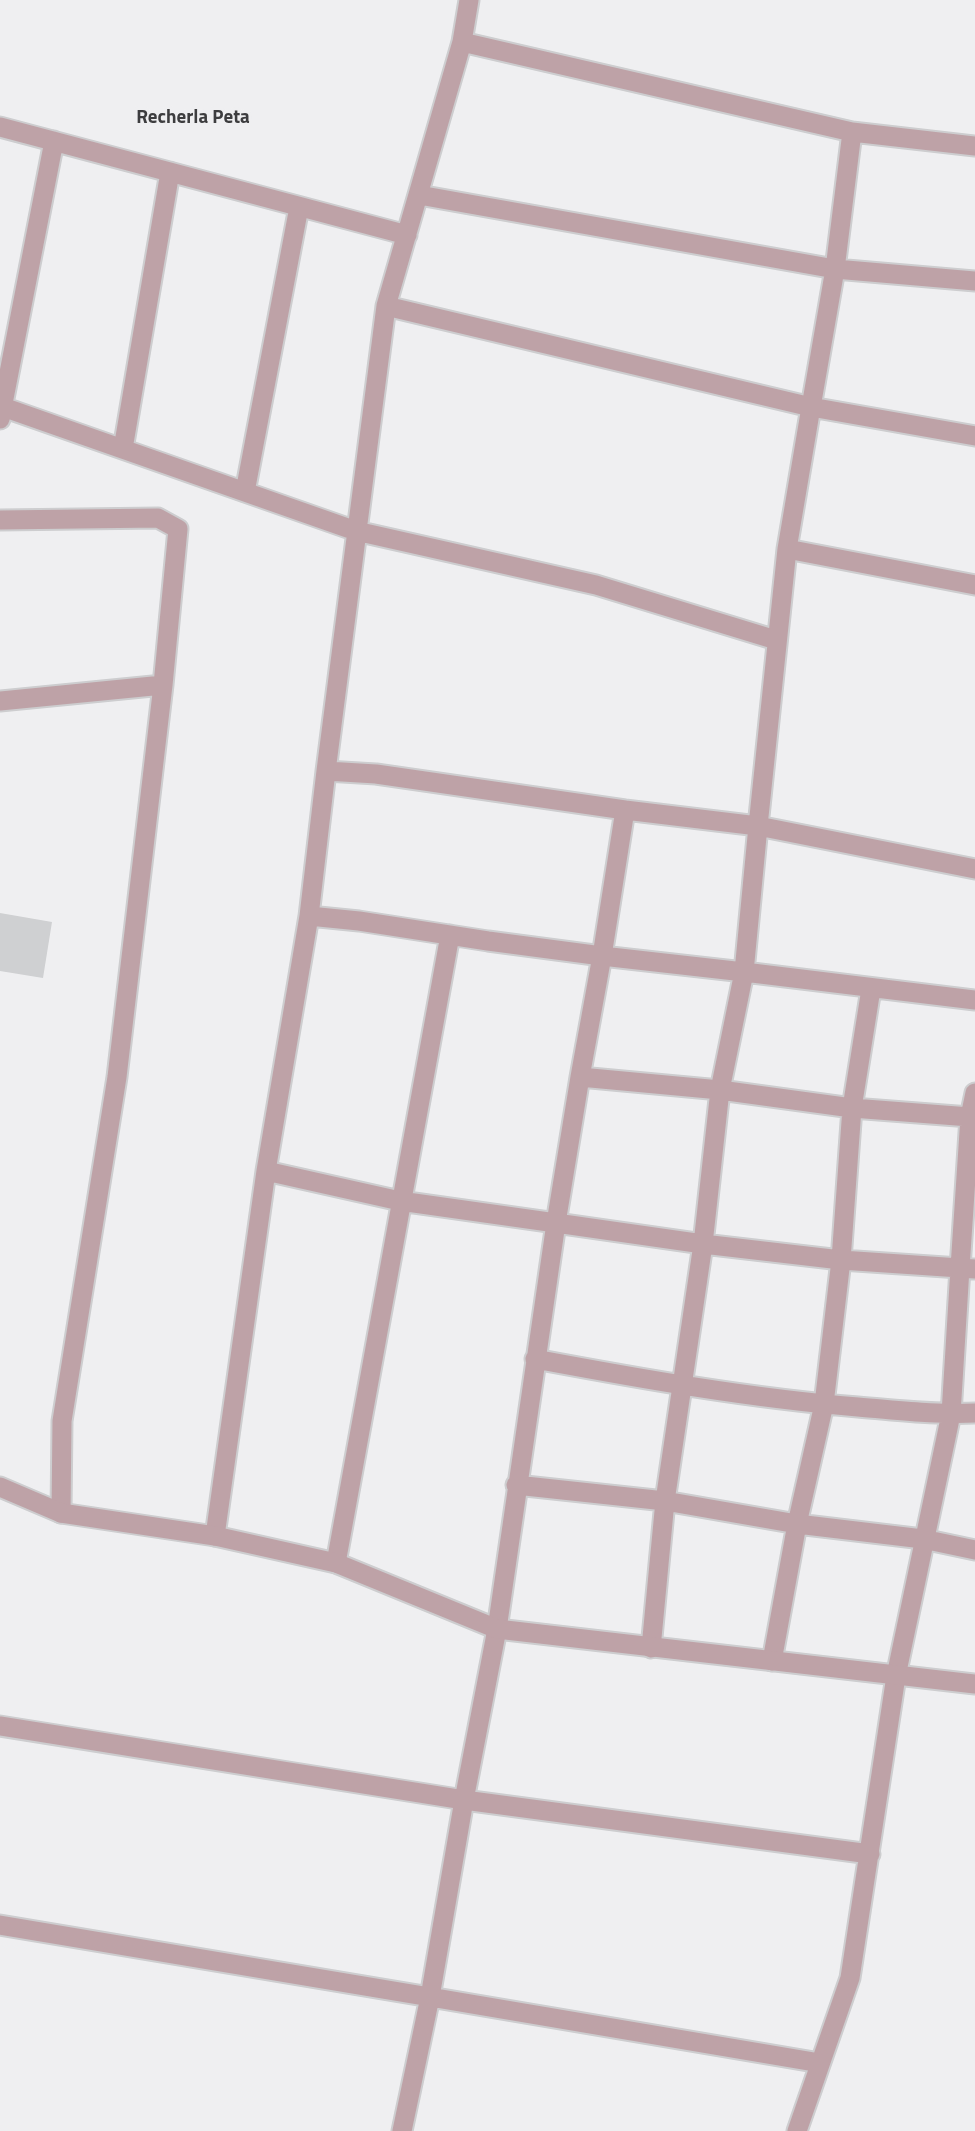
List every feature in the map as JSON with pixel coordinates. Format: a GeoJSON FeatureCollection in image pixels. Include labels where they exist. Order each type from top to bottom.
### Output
{"type":"FeatureCollection","features":[{"type":"Feature","properties":{"kind":"street"},"geometry":{"type":"LineString","coordinates":[[215,1536],[265,1171],[309,916],[386,306],[462,42],[469,0]]}},
{"type":"Feature","properties":{"kind":"street"},"geometry":{"type":"LineString","coordinates":[[462,42],[852,132],[975,146]]}},
{"type":"Feature","properties":{"kind":"street"},"geometry":{"type":"LineString","coordinates":[[0,127],[407,235]]}},
{"type":"Feature","properties":{"kind":"street"},"geometry":{"type":"LineString","coordinates":[[651,1648],[665,1501],[703,1244],[720,1090],[744,972],[787,550],[835,269],[852,132]]}},
{"type":"Feature","properties":{"kind":"street"},"geometry":{"type":"LineString","coordinates":[[54,141],[1,411],[122,449],[356,531],[596,585],[776,640]]}},
{"type":"Feature","properties":{"kind":"street"},"geometry":{"type":"LineString","coordinates":[[122,449],[170,172]]}},
{"type":"Feature","properties":{"kind":"street"},"geometry":{"type":"LineString","coordinates":[[419,195],[835,269],[975,281]]}},
{"type":"Feature","properties":{"kind":"street"},"geometry":{"type":"LineString","coordinates":[[245,492],[299,207]]}},
{"type":"Feature","properties":{"kind":"street"},"geometry":{"type":"LineString","coordinates":[[386,306],[811,407],[975,436]]}},
{"type":"Feature","properties":{"kind":"street"},"geometry":{"type":"LineString","coordinates":[[0,520],[158,519],[178,529],[163,685],[117,1077],[62,1421],[61,1513]]}},
{"type":"Feature","properties":{"kind":"street"},"geometry":{"type":"LineString","coordinates":[[787,550],[975,585]]}},
{"type":"Feature","properties":{"kind":"street"},"geometry":{"type":"LineString","coordinates":[[0,701],[163,685]]}},
{"type":"Feature","properties":{"kind":"street"},"geometry":{"type":"LineString","coordinates":[[326,771],[376,775],[758,826],[975,869]]}},
{"type":"Feature","properties":{"kind":"street"},"geometry":{"type":"LineString","coordinates":[[402,2131],[430,1997],[497,1629],[556,1223],[625,810]]}},
{"type":"Feature","properties":{"kind":"street"},"geometry":{"type":"LineString","coordinates":[[309,916],[602,956],[975,1000]]}},
{"type":"Feature","properties":{"kind":"street"},"geometry":{"type":"LineString","coordinates":[[336,1563],[450,935]]}},
{"type":"Feature","properties":{"kind":"street"},"geometry":{"type":"LineString","coordinates":[[772,1661],[797,1524],[824,1404],[841,1260],[852,1108],[872,989]]}},
{"type":"Feature","properties":{"kind":"street"},"geometry":{"type":"LineString","coordinates":[[580,1077],[720,1090],[852,1108],[973,1118]]}},
{"type":"Feature","properties":{"kind":"street"},"geometry":{"type":"LineString","coordinates":[[797,2131],[850,1978],[896,1676],[951,1414],[967,1269],[975,1093]]}},
{"type":"Feature","properties":{"kind":"street"},"geometry":{"type":"LineString","coordinates":[[265,1171],[400,1201],[703,1244],[841,1260],[967,1269]]}},
{"type":"Feature","properties":{"kind":"street"},"geometry":{"type":"LineString","coordinates":[[535,1359],[682,1387],[824,1404],[951,1414],[975,1413]]}},
{"type":"Feature","properties":{"kind":"street"},"geometry":{"type":"LineString","coordinates":[[516,1485],[665,1501],[797,1524],[923,1539],[975,1549]]}},
{"type":"Feature","properties":{"kind":"street"},"geometry":{"type":"LineString","coordinates":[[0,1486],[61,1513],[215,1536],[336,1563],[497,1629],[975,1684]]}},
{"type":"Feature","properties":{"kind":"street"},"geometry":{"type":"LineString","coordinates":[[0,1726],[464,1800],[870,1854]]}},
{"type":"Feature","properties":{"kind":"street"},"geometry":{"type":"LineString","coordinates":[[0,1925],[820,2063]]}},
{"type":"Feature","properties":{"kind":"building"},"geometry":{"type":"Polygon","coordinates":[[[0,913],[52,922],[43,978],[0,971],[0,913]]]}},
{"type":"Feature","properties":{"kind":"district","name":"Recherla Peta"},"geometry":{"type":"Point","coordinates":[193,118]}}]}
